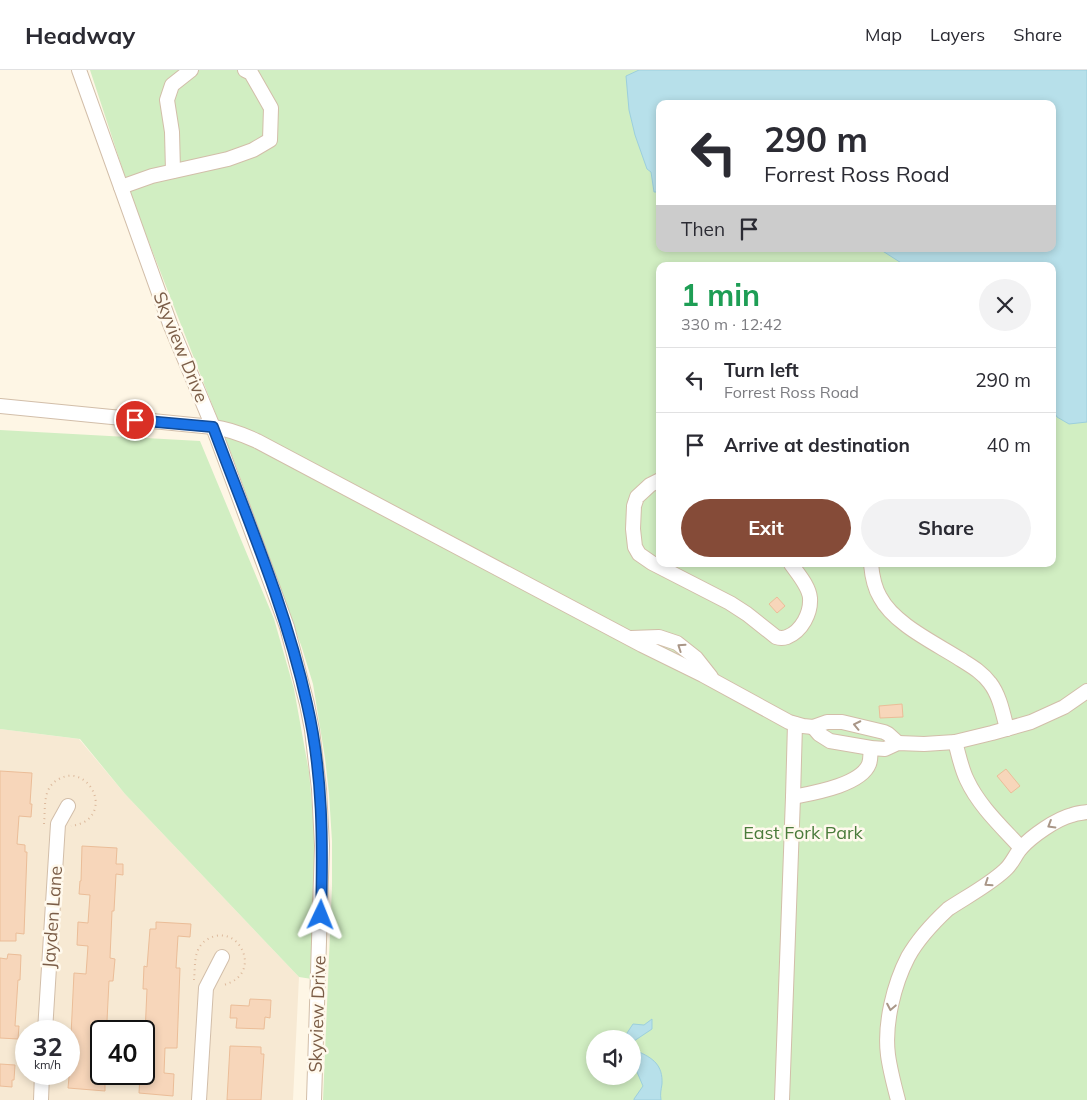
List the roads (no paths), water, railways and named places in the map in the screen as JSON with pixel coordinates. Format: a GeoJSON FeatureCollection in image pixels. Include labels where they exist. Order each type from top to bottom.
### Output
{"type":"FeatureCollection","features":[{"type":"Feature","properties":{"kind":"street","name":"Skyview Drive"},"geometry":{"type":"LineString","coordinates":[[79,70],[170,324],[213,427],[287,627],[307,704],[319,788],[322,846],[314,1100]]}},
{"type":"Feature","properties":{"kind":"street"},"geometry":{"type":"LineString","coordinates":[[174,171],[172,132],[167,100],[172,85],[191,70]]}},
{"type":"Feature","properties":{"kind":"street"},"geometry":{"type":"LineString","coordinates":[[121,187],[152,176],[228,159],[253,150],[270,140],[271,108],[251,73],[245,70]]}},
{"type":"Feature","properties":{"kind":"street"},"geometry":{"type":"LineString","coordinates":[[0,406],[226,428],[257,441],[784,720],[794,724],[813,727],[827,722],[842,722],[884,732],[898,743]]}},
{"type":"Feature","properties":{"kind":"street"},"geometry":{"type":"LineString","coordinates":[[656,482],[637,496],[634,506],[633,529],[635,547],[639,554],[656,565]]}},
{"type":"Feature","properties":{"kind":"street"},"geometry":{"type":"LineString","coordinates":[[660,567],[730,603],[776,637],[788,636],[802,626],[807,618],[810,598],[794,567]]}},
{"type":"Feature","properties":{"kind":"street"},"geometry":{"type":"LineString","coordinates":[[872,567],[876,590],[892,614],[981,673],[991,684],[998,698],[1008,729]]}},
{"type":"Feature","properties":{"kind":"street"},"geometry":{"type":"LineString","coordinates":[[813,727],[819,734],[830,741],[871,748],[885,748],[898,743],[955,742],[1031,722],[1064,707],[1087,691]]}},
{"type":"Feature","properties":{"kind":"street"},"geometry":{"type":"LineString","coordinates":[[782,1100],[794,724]]}},
{"type":"Feature","properties":{"kind":"street"},"geometry":{"type":"LineString","coordinates":[[955,742],[964,775],[972,790],[981,804],[1021,848]]}},
{"type":"Feature","properties":{"kind":"street"},"geometry":{"type":"LineString","coordinates":[[793,797],[833,788],[859,775],[868,766],[871,748]]}},
{"type":"Feature","properties":{"kind":"street","name":"Jayden Lane"},"geometry":{"type":"LineString","coordinates":[[46,1020],[58,824],[68,806]]}},
{"type":"Feature","properties":{"kind":"street"},"geometry":{"type":"LineString","coordinates":[[898,1100],[890,1070],[888,1036],[894,994],[908,957],[928,929],[948,909],[1005,870],[1021,848],[1036,835],[1071,815],[1087,812]]}},
{"type":"Feature","properties":{"kind":"street"},"geometry":{"type":"LineString","coordinates":[[199,1100],[206,988],[222,957]]}},
{"type":"Feature","properties":{"kind":"street"},"geometry":{"type":"LineString","coordinates":[[41,1100],[42,1085]]}},
{"type":"Feature","properties":{"kind":"water"},"geometry":{"type":"Polygon","coordinates":[[[639,70],[1087,70],[1087,422],[1069,424],[1056,415],[1056,262],[900,262],[884,252],[1056,252],[1056,100],[656,100],[656,192],[654,192],[651,172],[647,169],[635,135],[629,110],[626,76],[639,70]]]}},
{"type":"Feature","properties":{"kind":"water"},"geometry":{"type":"Polygon","coordinates":[[[652,1019],[652,1029],[641,1036],[641,1030],[629,1030],[633,1024],[644,1025],[652,1019]]]}},
{"type":"Feature","properties":{"kind":"water"},"geometry":{"type":"Polygon","coordinates":[[[641,1053],[648,1056],[659,1067],[662,1077],[661,1100],[634,1100],[643,1086],[641,1081],[641,1053]]]}},
{"type":"Feature","properties":{"kind":"park label","name":"East Fork Park"},"geometry":{"type":"Point","coordinates":[803,832]}}]}
